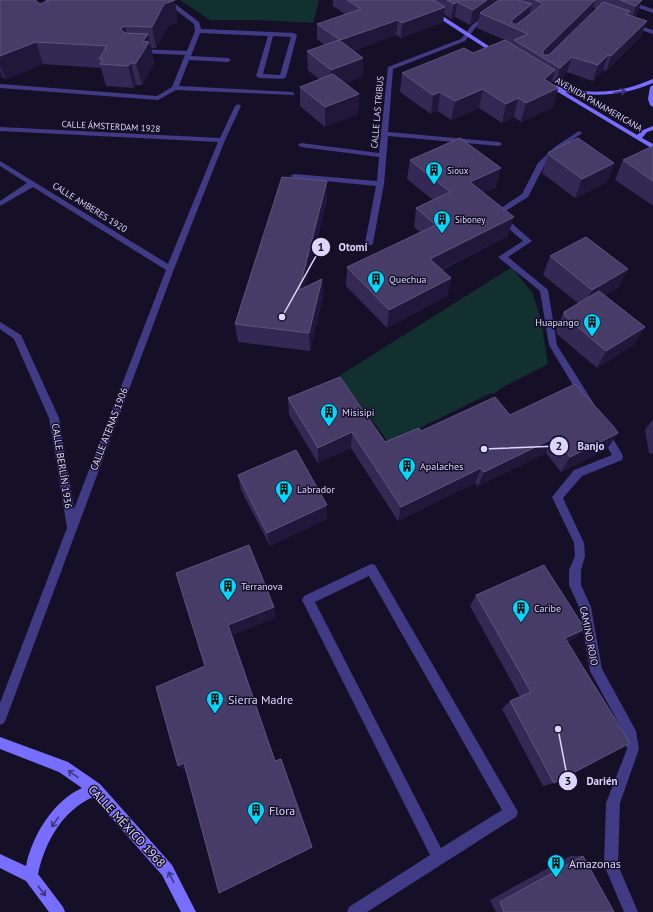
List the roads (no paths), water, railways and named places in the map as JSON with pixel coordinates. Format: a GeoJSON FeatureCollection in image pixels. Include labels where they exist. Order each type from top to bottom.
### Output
{"type":"FeatureCollection","features":[{"type":"Feature","properties":{"kind":"street"},"geometry":{"type":"LineString","coordinates":[[47,0],[60,1]]}},
{"type":"Feature","properties":{"kind":"street"},"geometry":{"type":"LineString","coordinates":[[166,0],[197,23],[198,31],[175,88]]}},
{"type":"Feature","properties":{"kind":"street"},"geometry":{"type":"LineString","coordinates":[[414,0],[504,57]]}},
{"type":"Feature","properties":{"kind":"street"},"geometry":{"type":"LineString","coordinates":[[619,0],[653,11]]}},
{"type":"Feature","properties":{"kind":"street"},"geometry":{"type":"LineString","coordinates":[[468,35],[474,26],[495,11]]}},
{"type":"Feature","properties":{"kind":"street"},"geometry":{"type":"LineString","coordinates":[[625,22],[652,32]]}},
{"type":"Feature","properties":{"kind":"street"},"geometry":{"type":"LineString","coordinates":[[198,31],[294,34],[282,77],[259,76],[271,34]]}},
{"type":"Feature","properties":{"kind":"street","name":"CALLE LAS TRIBUS"},"geometry":{"type":"LineString","coordinates":[[369,243],[380,184],[390,68],[464,40],[468,35]]}},
{"type":"Feature","properties":{"kind":"street"},"geometry":{"type":"LineString","coordinates":[[130,51],[188,55],[228,60]]}},
{"type":"Feature","properties":{"kind":"street","name":"AVENIDA PANAMERICANA"},"geometry":{"type":"LineString","coordinates":[[541,80],[653,147]]}},
{"type":"Feature","properties":{"kind":"street"},"geometry":{"type":"LineString","coordinates":[[554,88],[605,94],[633,90],[653,80]]}},
{"type":"Feature","properties":{"kind":"street"},"geometry":{"type":"LineString","coordinates":[[0,86],[158,98],[175,88],[292,94]]}},
{"type":"Feature","properties":{"kind":"street"},"geometry":{"type":"LineString","coordinates":[[653,87],[651,100],[653,105]]}},
{"type":"Feature","properties":{"kind":"street","name":"CALLE ATENAS 1906"},"geometry":{"type":"LineString","coordinates":[[0,719],[170,269],[222,140],[238,106]]}},
{"type":"Feature","properties":{"kind":"street"},"geometry":{"type":"LineString","coordinates":[[638,137],[645,131],[653,128]]}},
{"type":"Feature","properties":{"kind":"street","name":"CALLE ÁMSTERDAM 1928"},"geometry":{"type":"LineString","coordinates":[[0,129],[222,140]]}},
{"type":"Feature","properties":{"kind":"street","name":"CAMINO ROJO"},"geometry":{"type":"LineString","coordinates":[[579,133],[558,146],[541,165],[525,195],[496,214],[528,241],[502,257],[544,290],[552,345],[577,382],[618,457],[578,473],[557,497],[579,543],[580,556],[575,570],[575,585],[585,607],[596,671],[630,731],[633,749],[613,803],[612,865],[631,912]]}},
{"type":"Feature","properties":{"kind":"street"},"geometry":{"type":"LineString","coordinates":[[384,134],[499,144]]}},
{"type":"Feature","properties":{"kind":"street"},"geometry":{"type":"LineString","coordinates":[[301,144],[382,155]]}},
{"type":"Feature","properties":{"kind":"street","name":"CALLE AMBERES 1920"},"geometry":{"type":"LineString","coordinates":[[0,162],[170,269]]}},
{"type":"Feature","properties":{"kind":"street"},"geometry":{"type":"LineString","coordinates":[[294,176],[380,184]]}},
{"type":"Feature","properties":{"kind":"street"},"geometry":{"type":"LineString","coordinates":[[0,204],[33,184]]}},
{"type":"Feature","properties":{"kind":"street","name":"CALLE BERLÍN 1936"},"geometry":{"type":"LineString","coordinates":[[0,324],[18,338],[54,418],[72,527]]}},
{"type":"Feature","properties":{"kind":"street"},"geometry":{"type":"LineString","coordinates":[[354,912],[439,858],[511,812],[371,569],[308,600],[439,858]]}},
{"type":"Feature","properties":{"kind":"street","name":"CALLE MÉXICO 1968"},"geometry":{"type":"LineString","coordinates":[[0,743],[62,767],[95,789],[168,870],[189,912]]}},
{"type":"Feature","properties":{"kind":"street"},"geometry":{"type":"LineString","coordinates":[[31,876],[39,847],[61,812],[72,801],[84,793],[95,789]]}},
{"type":"Feature","properties":{"kind":"street"},"geometry":{"type":"LineString","coordinates":[[0,860],[31,876],[58,912]]}},
{"type":"Feature","properties":{"kind":"place","name":"Sioux"},"geometry":{"type":"Point","coordinates":[434,185]}},
{"type":"Feature","properties":{"kind":"place","name":"Siboney"},"geometry":{"type":"Point","coordinates":[442,234]}},
{"type":"Feature","properties":{"kind":"place","name":"Quechua"},"geometry":{"type":"Point","coordinates":[376,294]}},
{"type":"Feature","properties":{"kind":"place","name":"Otomí"},"geometry":{"type":"Point","coordinates":[282,317]}},
{"type":"Feature","properties":{"kind":"place","name":"Huapango"},"geometry":{"type":"Point","coordinates":[592,337]}},
{"type":"Feature","properties":{"kind":"place","name":"Misisipi"},"geometry":{"type":"Point","coordinates":[329,427]}},
{"type":"Feature","properties":{"kind":"place","name":"Banjo"},"geometry":{"type":"Point","coordinates":[484,449]}},
{"type":"Feature","properties":{"kind":"place","name":"Apalaches"},"geometry":{"type":"Point","coordinates":[407,481]}},
{"type":"Feature","properties":{"kind":"place","name":"Labrador"},"geometry":{"type":"Point","coordinates":[284,504]}},
{"type":"Feature","properties":{"kind":"place","name":"Terranova"},"geometry":{"type":"Point","coordinates":[228,601]}},
{"type":"Feature","properties":{"kind":"place","name":"Caribe"},"geometry":{"type":"Point","coordinates":[521,623]}},
{"type":"Feature","properties":{"kind":"place","name":"Sierra Madre"},"geometry":{"type":"Point","coordinates":[215,714]}},
{"type":"Feature","properties":{"kind":"place","name":"Darién"},"geometry":{"type":"Point","coordinates":[558,729]}},
{"type":"Feature","properties":{"kind":"place","name":"Flora"},"geometry":{"type":"Point","coordinates":[256,825]}},
{"type":"Feature","properties":{"kind":"place","name":"Amazonas"},"geometry":{"type":"Point","coordinates":[556,878]}}]}
